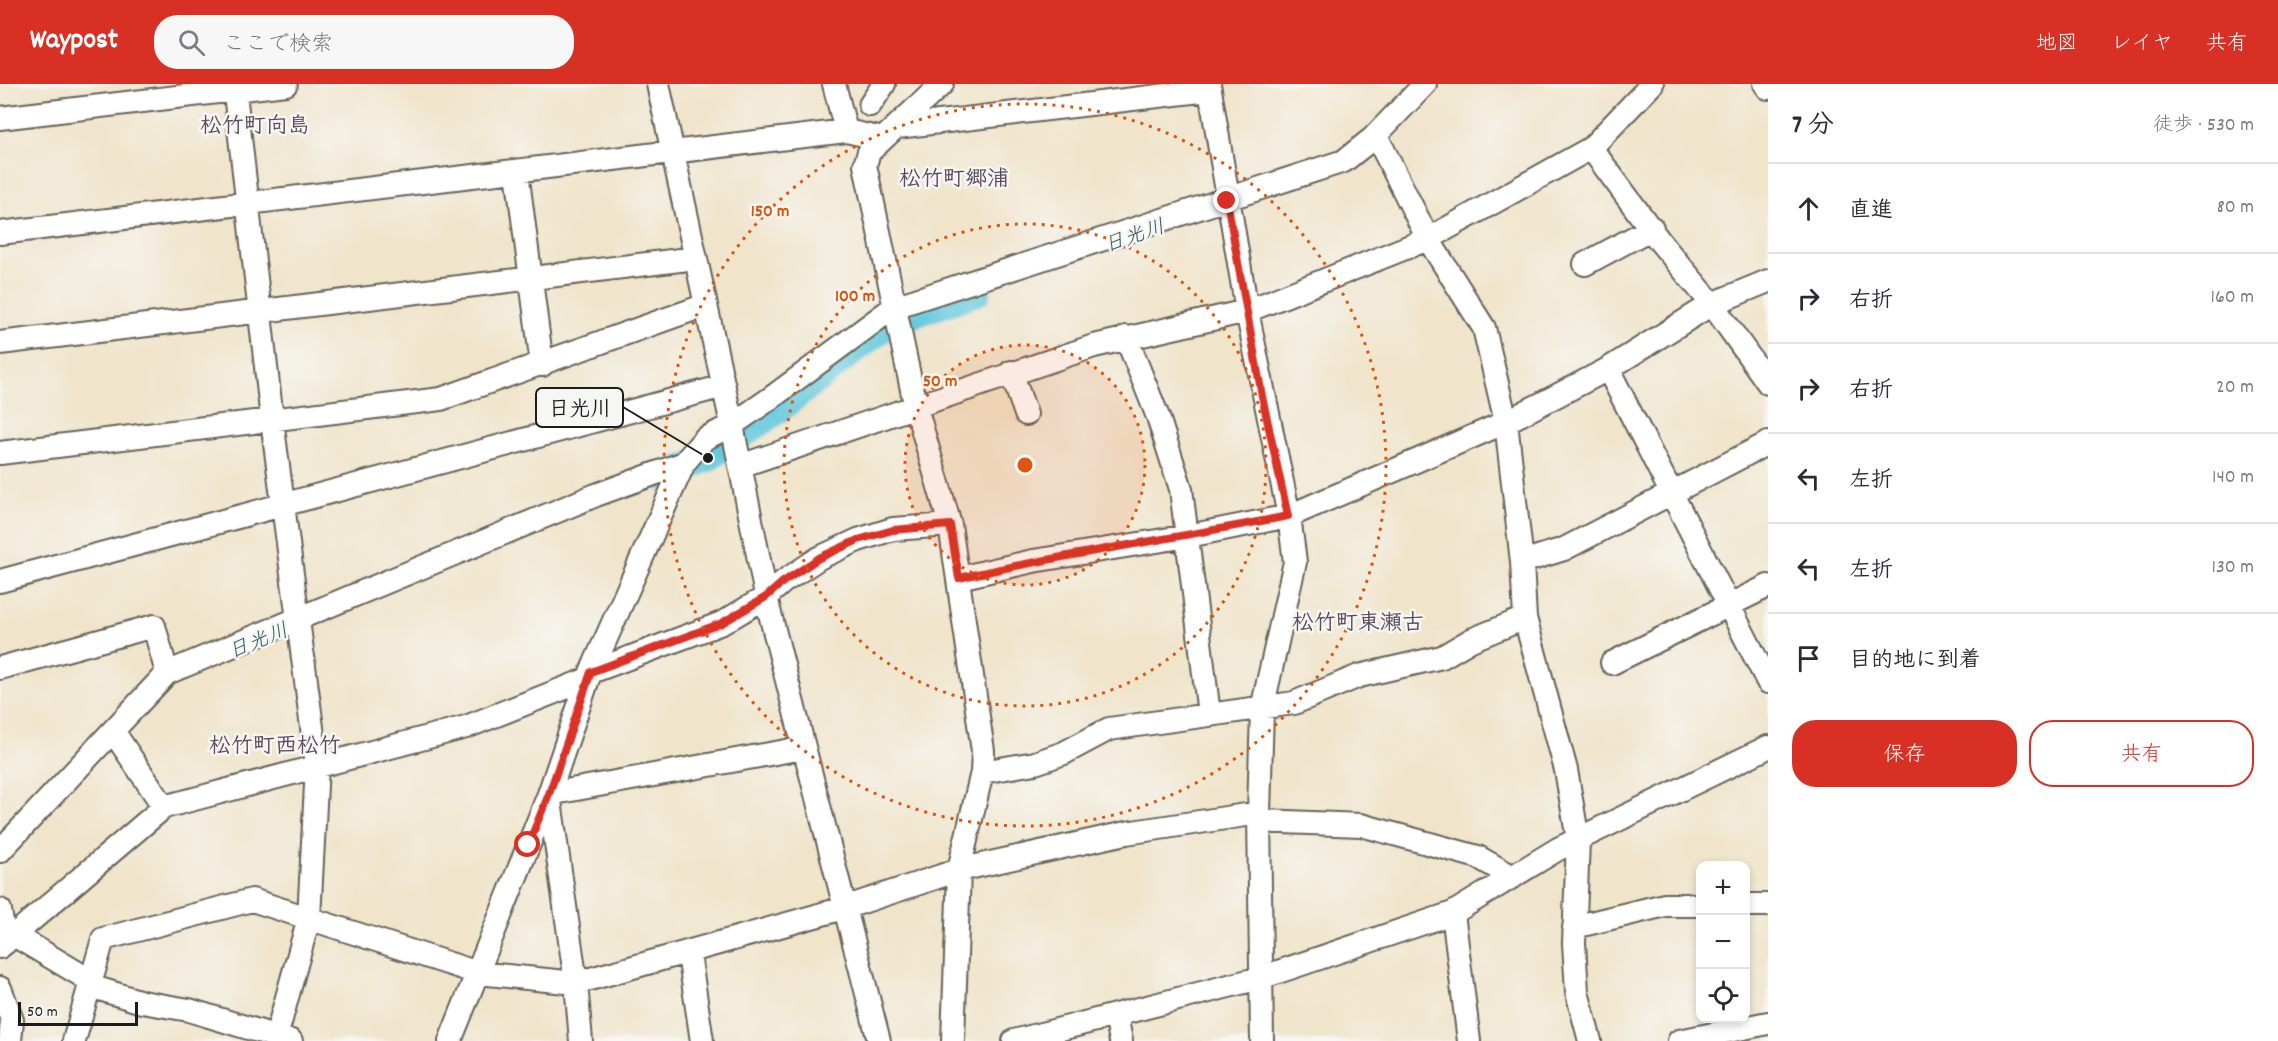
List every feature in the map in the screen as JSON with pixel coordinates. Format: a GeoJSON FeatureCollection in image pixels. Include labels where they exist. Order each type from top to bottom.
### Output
{"type":"FeatureCollection","features":[{"type":"Feature","properties":{"kind":"street"},"geometry":{"type":"LineString","coordinates":[[0,118],[234,87],[286,84]]}},
{"type":"Feature","properties":{"kind":"street"},"geometry":{"type":"LineString","coordinates":[[658,84],[724,386],[766,597],[879,1041]]}},
{"type":"Feature","properties":{"kind":"street"},"geometry":{"type":"LineString","coordinates":[[834,84],[846,131]]}},
{"type":"Feature","properties":{"kind":"street"},"geometry":{"type":"LineString","coordinates":[[870,105],[884,84]]}},
{"type":"Feature","properties":{"kind":"street"},"geometry":{"type":"LineString","coordinates":[[942,84],[869,152],[865,165],[915,404],[950,525],[983,751],[982,772],[959,870],[953,1041]]}},
{"type":"Feature","properties":{"kind":"street"},"geometry":{"type":"LineString","coordinates":[[450,1041],[549,794],[589,675],[682,467],[704,439],[734,434],[896,315],[1228,205],[1344,161],[1377,141],[1425,84]]}},
{"type":"Feature","properties":{"kind":"street"},"geometry":{"type":"LineString","coordinates":[[740,466],[1011,372],[1126,337],[1247,311],[1428,239],[1591,148],[1652,84]]}},
{"type":"Feature","properties":{"kind":"street"},"geometry":{"type":"LineString","coordinates":[[1765,84],[1768,88]]}},
{"type":"Feature","properties":{"kind":"street"},"geometry":{"type":"LineString","coordinates":[[6,942],[90,984],[142,1002],[189,1010],[281,1040],[309,918],[317,766],[272,420],[234,87]]}},
{"type":"Feature","properties":{"kind":"street"},"geometry":{"type":"LineString","coordinates":[[0,233],[846,131],[890,133],[1209,87],[1247,311],[1295,561],[1262,709],[1260,817],[1262,1041]]}},
{"type":"Feature","properties":{"kind":"street"},"geometry":{"type":"LineString","coordinates":[[1377,141],[1428,239],[1485,328],[1506,423],[1522,561],[1525,618],[1566,770],[1578,840],[1574,927],[1577,992],[1590,1041]]}},
{"type":"Feature","properties":{"kind":"street"},"geometry":{"type":"LineString","coordinates":[[1591,148],[1712,304],[1768,383]]}},
{"type":"Feature","properties":{"kind":"street"},"geometry":{"type":"LineString","coordinates":[[517,172],[542,365]]}},
{"type":"Feature","properties":{"kind":"street"},"geometry":{"type":"LineString","coordinates":[[1585,264],[1652,228]]}},
{"type":"Feature","properties":{"kind":"street"},"geometry":{"type":"LineString","coordinates":[[0,344],[696,258]]}},
{"type":"Feature","properties":{"kind":"street"},"geometry":{"type":"LineString","coordinates":[[959,578],[1033,561],[1188,536],[1288,516],[1506,423],[1608,369],[1712,304],[1768,280]]}},
{"type":"Feature","properties":{"kind":"street"},"geometry":{"type":"LineString","coordinates":[[0,453],[441,399],[706,305]]}},
{"type":"Feature","properties":{"kind":"street"},"geometry":{"type":"LineString","coordinates":[[1126,337],[1158,417],[1181,489],[1209,714]]}},
{"type":"Feature","properties":{"kind":"street"},"geometry":{"type":"LineString","coordinates":[[1608,369],[1768,682]]}},
{"type":"Feature","properties":{"kind":"street"},"geometry":{"type":"LineString","coordinates":[[1011,372],[1026,414]]}},
{"type":"Feature","properties":{"kind":"street"},"geometry":{"type":"LineString","coordinates":[[0,581],[724,386]]}},
{"type":"Feature","properties":{"kind":"street"},"geometry":{"type":"LineString","coordinates":[[1522,561],[1564,549],[1671,496],[1768,443]]}},
{"type":"Feature","properties":{"kind":"street"},"geometry":{"type":"LineString","coordinates":[[0,851],[116,736],[167,673],[299,624],[596,495],[682,467]]}},
{"type":"Feature","properties":{"kind":"street"},"geometry":{"type":"LineString","coordinates":[[6,942],[164,807],[466,727],[589,675],[722,623],[766,597],[783,582],[819,558],[858,540],[893,530],[950,525]]}},
{"type":"Feature","properties":{"kind":"street"},"geometry":{"type":"LineString","coordinates":[[1612,663],[1768,586]]}},
{"type":"Feature","properties":{"kind":"street"},"geometry":{"type":"LineString","coordinates":[[982,772],[1035,763],[1064,753],[1110,729],[1294,703],[1359,676],[1442,657],[1470,640],[1525,618]]}},
{"type":"Feature","properties":{"kind":"street"},"geometry":{"type":"LineString","coordinates":[[0,668],[154,626],[167,673]]}},
{"type":"Feature","properties":{"kind":"street"},"geometry":{"type":"LineString","coordinates":[[116,736],[164,807]]}},
{"type":"Feature","properties":{"kind":"street"},"geometry":{"type":"LineString","coordinates":[[1014,1041],[1260,978],[1454,913],[1578,840],[1768,747]]}},
{"type":"Feature","properties":{"kind":"street"},"geometry":{"type":"LineString","coordinates":[[549,794],[803,748]]}},
{"type":"Feature","properties":{"kind":"street"},"geometry":{"type":"LineString","coordinates":[[549,794],[576,983],[581,1041]]}},
{"type":"Feature","properties":{"kind":"street"},"geometry":{"type":"LineString","coordinates":[[75,1041],[103,939],[252,900],[478,973],[576,983],[689,954],[844,908],[959,870],[1126,833],[1260,817],[1361,825],[1478,857],[1513,878]]}},
{"type":"Feature","properties":{"kind":"street"},"geometry":{"type":"LineString","coordinates":[[1574,927],[1665,905],[1696,905]]}},
{"type":"Feature","properties":{"kind":"street"},"geometry":{"type":"LineString","coordinates":[[1750,905],[1768,905]]}},
{"type":"Feature","properties":{"kind":"street"},"geometry":{"type":"LineString","coordinates":[[0,910],[6,942]]}},
{"type":"Feature","properties":{"kind":"street"},"geometry":{"type":"LineString","coordinates":[[1454,913],[1468,1041]]}},
{"type":"Feature","properties":{"kind":"street"},"geometry":{"type":"LineString","coordinates":[[689,954],[702,1041]]}},
{"type":"Feature","properties":{"kind":"street"},"geometry":{"type":"LineString","coordinates":[[0,988],[12,1020],[10,1041]]}},
{"type":"Feature","properties":{"kind":"street"},"geometry":{"type":"LineString","coordinates":[[1116,1015],[1121,1041]]}},
{"type":"Feature","properties":{"kind":"street"},"geometry":{"type":"LineString","coordinates":[[1679,1041],[1768,1023]]}},
{"type":"Feature","properties":{"kind":"waterway","name":"日光川"},"geometry":{"type":"LineString","coordinates":[[663,477],[708,458],[778,410],[890,322],[977,292]]}},
{"type":"Feature","properties":{"kind":"place","name":"日光川"},"geometry":{"type":"Point","coordinates":[708,458]}},
{"type":"Feature","properties":{"kind":"district","name":"松竹町向島"},"geometry":{"type":"Point","coordinates":[255,127]}},
{"type":"Feature","properties":{"kind":"district","name":"松竹町郷浦"},"geometry":{"type":"Point","coordinates":[954,180]}},
{"type":"Feature","properties":{"kind":"district","name":"松竹町東瀬古"},"geometry":{"type":"Point","coordinates":[1358,624]}},
{"type":"Feature","properties":{"kind":"district","name":"松竹町西松竹"},"geometry":{"type":"Point","coordinates":[275,747]}},
{"type":"Feature","properties":{"kind":"route"},"geometry":{"type":"LineString","coordinates":[[528,845],[549,794],[591,672],[722,623],[766,597],[783,582],[819,558],[858,540],[893,530],[950,525],[959,578],[1033,561],[1188,536],[1288,516],[1262,396],[1227,201]]}}]}
